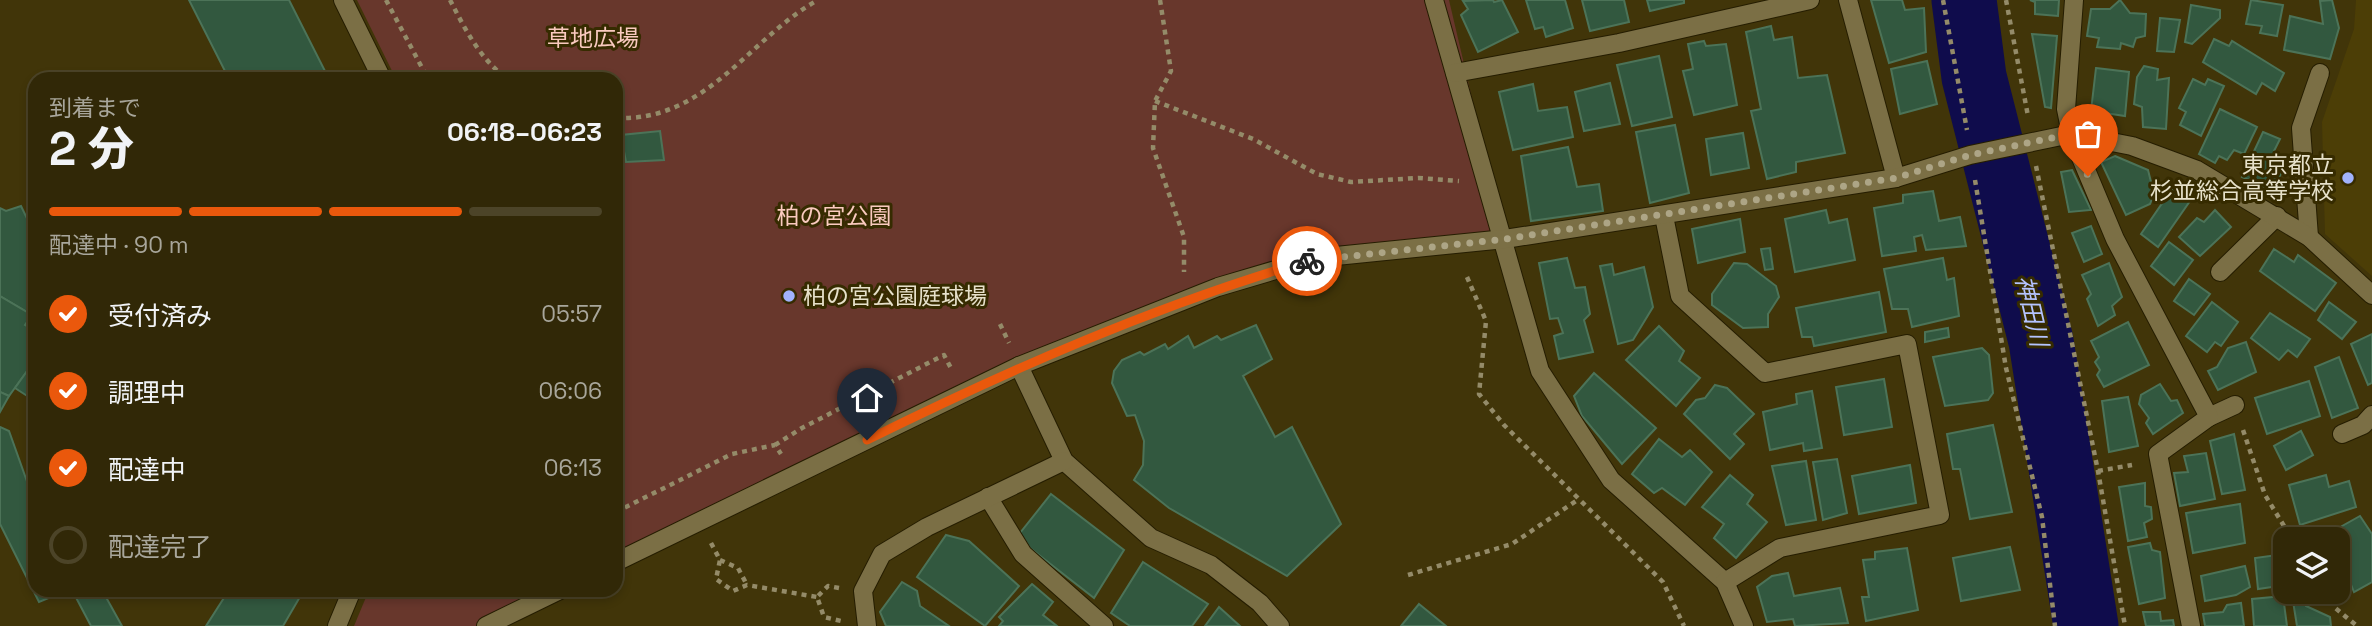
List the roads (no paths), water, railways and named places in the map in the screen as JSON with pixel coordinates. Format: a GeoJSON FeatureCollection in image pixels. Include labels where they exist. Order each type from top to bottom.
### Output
{"type":"FeatureCollection","features":[{"type":"Feature","properties":{"kind":"street"},"geometry":{"type":"LineString","coordinates":[[342,0],[378,72]]}},
{"type":"Feature","properties":{"kind":"street"},"geometry":{"type":"LineString","coordinates":[[1434,0],[1505,239],[1540,371],[1611,480],[1725,582],[1744,626]]}},
{"type":"Feature","properties":{"kind":"street"},"geometry":{"type":"LineString","coordinates":[[1455,73],[1619,43],[1810,0]]}},
{"type":"Feature","properties":{"kind":"street"},"geometry":{"type":"LineString","coordinates":[[1849,0],[1896,178]]}},
{"type":"Feature","properties":{"kind":"street"},"geometry":{"type":"LineString","coordinates":[[2074,0],[2066,109],[2071,134],[2115,239],[2209,417]]}},
{"type":"Feature","properties":{"kind":"street"},"geometry":{"type":"LineString","coordinates":[[2309,237],[2301,128],[2320,73]]}},
{"type":"Feature","properties":{"kind":"street"},"geometry":{"type":"LineString","coordinates":[[623,559],[1019,366],[1184,300],[1316,258],[1505,239],[1896,178],[2032,139],[2071,134],[2132,146],[2197,170],[2309,237],[2372,295]]}},
{"type":"Feature","properties":{"kind":"street"},"geometry":{"type":"LineString","coordinates":[[1664,216],[1680,296],[1765,373],[1907,344],[1940,514],[1780,548],[1725,582]]}},
{"type":"Feature","properties":{"kind":"street"},"geometry":{"type":"LineString","coordinates":[[2220,272],[2277,216]]}},
{"type":"Feature","properties":{"kind":"street"},"geometry":{"type":"LineString","coordinates":[[1019,366],[1064,461],[1151,538],[1211,565],[1260,603],[1280,626]]}},
{"type":"Feature","properties":{"kind":"street"},"geometry":{"type":"LineString","coordinates":[[2191,626],[2158,454],[2209,417],[2235,405]]}},
{"type":"Feature","properties":{"kind":"street"},"geometry":{"type":"LineString","coordinates":[[2342,434],[2363,425],[2372,415]]}},
{"type":"Feature","properties":{"kind":"street"},"geometry":{"type":"LineString","coordinates":[[867,626],[863,591],[882,554],[927,527],[1064,461]]}},
{"type":"Feature","properties":{"kind":"street"},"geometry":{"type":"LineString","coordinates":[[988,497],[1023,554],[1104,626]]}},
{"type":"Feature","properties":{"kind":"street"},"geometry":{"type":"LineString","coordinates":[[337,626],[349,597]]}},
{"type":"Feature","properties":{"kind":"street"},"geometry":{"type":"LineString","coordinates":[[486,626],[546,597]]}},
{"type":"Feature","properties":{"kind":"waterway","name":"神田川"},"geometry":{"type":"LineString","coordinates":[[1964,0],[1974,77],[2041,341],[2086,626]]}},
{"type":"Feature","properties":{"kind":"place","name":"東京都立 杉並総合高等学校"},"geometry":{"type":"Point","coordinates":[2348,178]}},
{"type":"Feature","properties":{"kind":"place","name":"柏の宮公園庭球場"},"geometry":{"type":"Point","coordinates":[789,296]}},
{"type":"Feature","properties":{"kind":"park label","name":"草地広場"},"geometry":{"type":"Point","coordinates":[593,38]}},
{"type":"Feature","properties":{"kind":"park label","name":"柏の宮公園"},"geometry":{"type":"Point","coordinates":[834,216]}}]}
